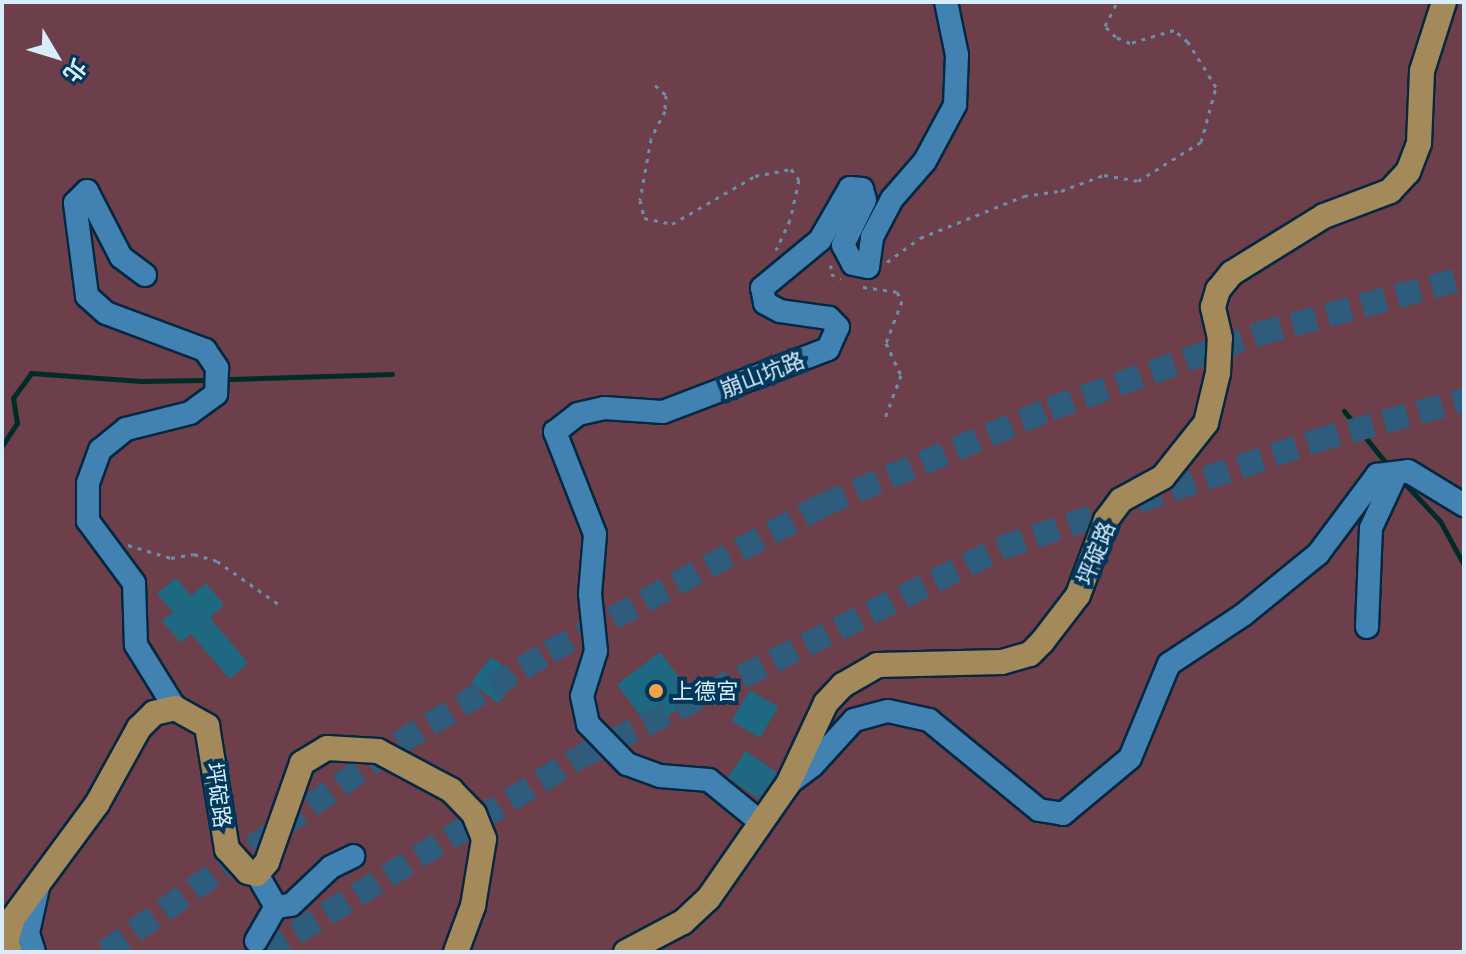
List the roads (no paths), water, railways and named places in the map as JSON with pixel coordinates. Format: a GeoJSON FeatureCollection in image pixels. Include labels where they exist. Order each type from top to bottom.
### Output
{"type":"FeatureCollection","features":[{"type":"Feature","properties":{"kind":"main road","name":"坪碇路"},"geometry":{"type":"LineString","coordinates":[[626,952],[683,922],[708,899],[758,820],[788,784],[826,703],[877,665],[1002,662],[1030,654],[1042,642],[1078,595],[1106,520],[1121,500],[1163,477],[1206,423],[1218,373],[1220,338],[1213,307],[1218,290],[1232,273],[1311,224],[1390,191],[1408,172],[1419,143],[1425,60],[1444,2]]}},
{"type":"Feature","properties":{"kind":"main road","name":"坪碇路"},"geometry":{"type":"LineString","coordinates":[[175,708],[207,726],[227,849],[239,865],[257,874]]}},
{"type":"Feature","properties":{"kind":"main road"},"geometry":{"type":"LineString","coordinates":[[6,944],[13,918],[97,804],[139,728],[154,713],[175,708]]}},
{"type":"Feature","properties":{"kind":"main road"},"geometry":{"type":"LineString","coordinates":[[257,874],[275,845],[302,763],[327,748],[378,751],[451,790],[481,826],[484,856],[456,952]]}},
{"type":"Feature","properties":{"kind":"street","name":"崩山坑路"},"geometry":{"type":"LineString","coordinates":[[758,820],[709,780],[660,776],[627,764],[588,724],[582,696],[596,651],[590,594],[595,534],[555,432],[578,414],[604,408],[663,412],[828,349],[838,327],[829,318],[780,311],[765,303],[762,288],[820,240],[850,188],[862,189],[865,200],[843,245],[853,264],[868,267],[872,237],[892,199],[925,161],[955,105],[957,55],[946,2]]}},
{"type":"Feature","properties":{"kind":"street"},"geometry":{"type":"LineString","coordinates":[[145,275],[121,257],[87,191],[75,203],[87,296],[106,313],[205,350],[217,368],[216,394],[190,413],[126,429],[100,450],[88,483],[88,521],[94,534],[134,583],[136,645],[175,708]]}},
{"type":"Feature","properties":{"kind":"street"},"geometry":{"type":"LineString","coordinates":[[788,784],[812,766],[854,720],[888,711],[929,720],[1039,810],[1063,814],[1130,758],[1169,664],[1243,615],[1318,554],[1377,475],[1408,471],[1464,505]]}},
{"type":"Feature","properties":{"kind":"street"},"geometry":{"type":"LineString","coordinates":[[1367,627],[1371,528],[1396,474]]}},
{"type":"Feature","properties":{"kind":"street"},"geometry":{"type":"LineString","coordinates":[[276,907],[291,905],[331,867],[354,856]]}},
{"type":"Feature","properties":{"kind":"street"},"geometry":{"type":"LineString","coordinates":[[257,874],[276,907]]}},
{"type":"Feature","properties":{"kind":"street"},"geometry":{"type":"LineString","coordinates":[[34,952],[28,933],[39,882]]}},
{"type":"Feature","properties":{"kind":"street"},"geometry":{"type":"LineString","coordinates":[[256,941],[276,907]]}},
{"type":"Feature","properties":{"kind":"waterway"},"geometry":{"type":"LineString","coordinates":[[2,446],[17,423],[13,398],[31,373],[141,381],[204,380]]}},
{"type":"Feature","properties":{"kind":"waterway"},"geometry":{"type":"LineString","coordinates":[[230,379],[392,374]]}},
{"type":"Feature","properties":{"kind":"waterway"},"geometry":{"type":"LineString","coordinates":[[1344,411],[1386,463]]}},
{"type":"Feature","properties":{"kind":"waterway"},"geometry":{"type":"LineString","coordinates":[[1407,486],[1440,521],[1464,565]]}},
{"type":"Feature","properties":{"kind":"tunnel"},"geometry":{"type":"LineString","coordinates":[[105,952],[399,743],[549,652],[823,505],[1050,409],[1258,334],[1464,278]]}},
{"type":"Feature","properties":{"kind":"tunnel"},"geometry":{"type":"LineString","coordinates":[[265,952],[580,757],[1001,548],[1315,441],[1464,400]]}},
{"type":"Feature","properties":{"kind":"place","name":"上德宮"},"geometry":{"type":"Point","coordinates":[656,691]}}]}
